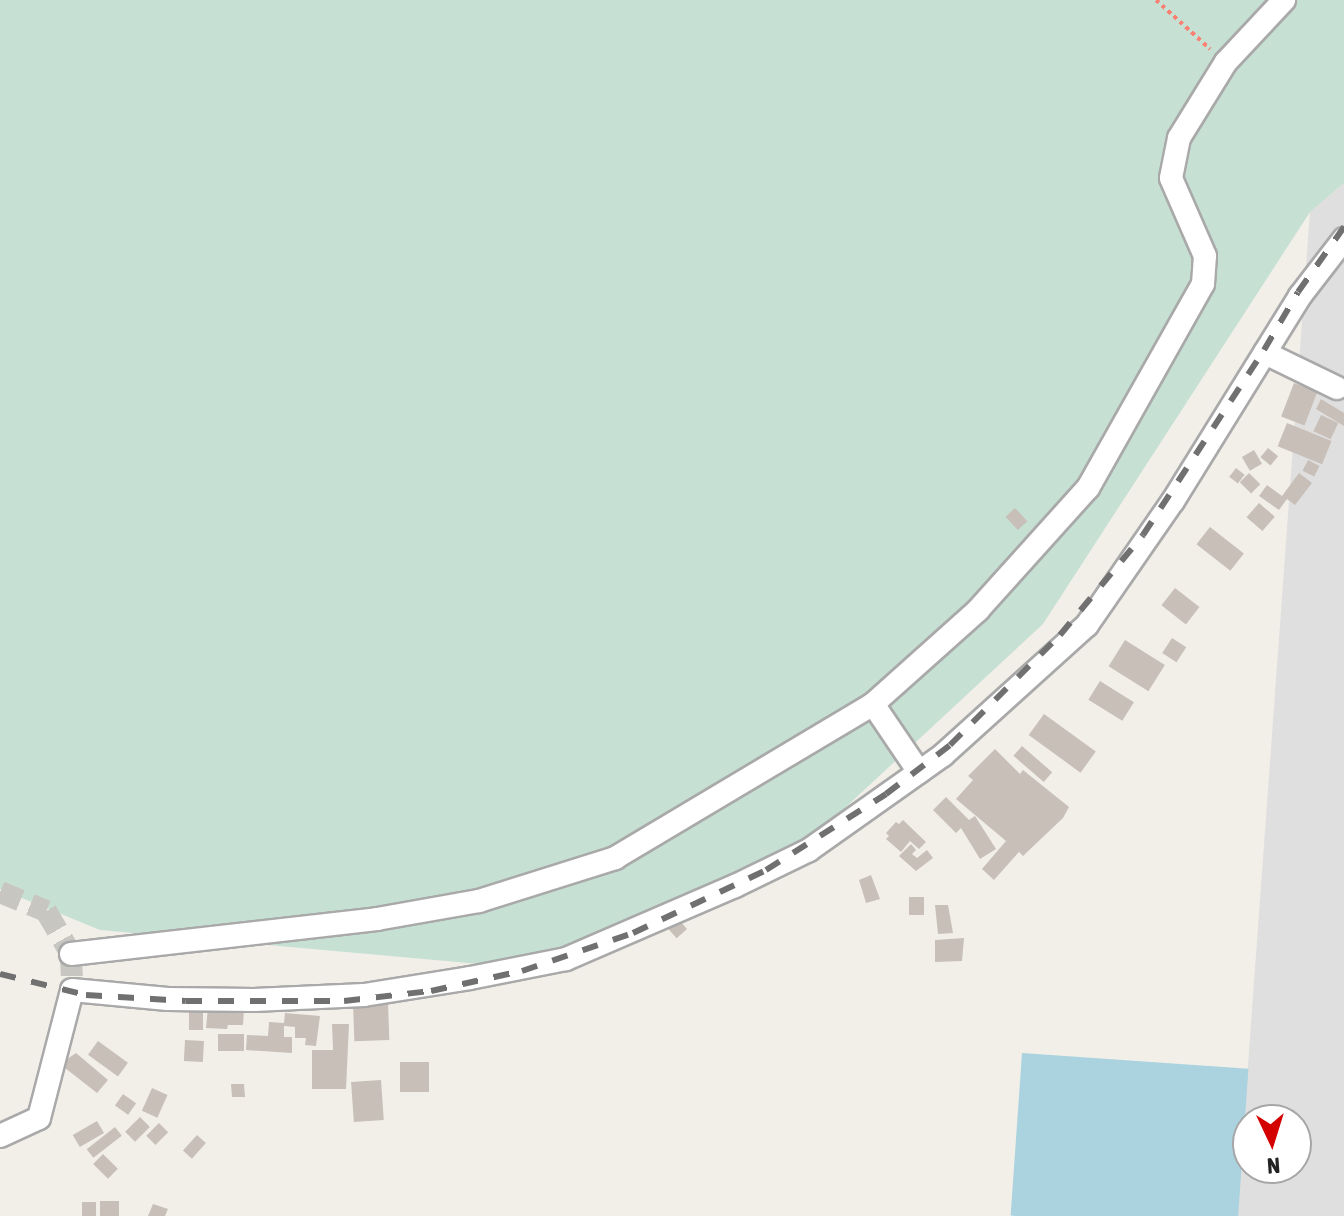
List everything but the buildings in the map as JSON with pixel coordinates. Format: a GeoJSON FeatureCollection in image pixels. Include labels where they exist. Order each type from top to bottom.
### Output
{"type":"FeatureCollection","features":[{"type":"Feature","properties":{"kind":"street"},"geometry":{"type":"LineString","coordinates":[[71,954],[377,919],[479,901],[615,858],[873,704],[978,610],[1088,488],[1203,284],[1205,256],[1171,178],[1179,138],[1226,62],[1284,0]]}},
{"type":"Feature","properties":{"kind":"street"},"geometry":{"type":"LineString","coordinates":[[0,1136],[39,1118],[72,990],[168,999],[364,995],[566,959],[735,886],[809,850],[919,772],[1087,625],[1173,501],[1300,296],[1344,239]]}},
{"type":"Feature","properties":{"kind":"street"},"geometry":{"type":"LineString","coordinates":[[1265,353],[1337,388]]}},
{"type":"Feature","properties":{"kind":"street"},"geometry":{"type":"LineString","coordinates":[[873,704],[919,772]]}},
{"type":"Feature","properties":{"kind":"path"},"geometry":{"type":"LineString","coordinates":[[1156,0],[1226,62]]}},
{"type":"Feature","properties":{"kind":"shaded area"},"geometry":{"type":"Polygon","coordinates":[[[1344,183],[1344,1216],[1237,1216],[1239,1184],[1312,1184],[1312,1104],[1245,1104],[1310,212],[1344,183]]]}},
{"type":"Feature","properties":{"kind":"green space"},"geometry":{"type":"Polygon","coordinates":[[[0,0],[1344,0],[1344,183],[1310,212],[1043,624],[820,831],[534,969],[100,930],[0,889],[0,0]]]}},
{"type":"Feature","properties":{"kind":"water"},"geometry":{"type":"Polygon","coordinates":[[[1022,1053],[1248,1069],[1246,1104],[1232,1104],[1232,1184],[1240,1184],[1238,1216],[1011,1216],[1022,1053]]]}},
{"type":"Feature","properties":{"kind":"tunnel"},"geometry":{"type":"LineString","coordinates":[[0,892],[46,911],[71,954],[72,990]]}},
{"type":"Feature","properties":{"kind":"railway"},"geometry":{"type":"LineString","coordinates":[[0,974],[86,995],[186,1001],[344,1001],[431,991],[522,971],[633,933],[766,870],[886,794],[950,745],[1060,635],[1143,535],[1264,350],[1298,292],[1344,227]]}}]}
